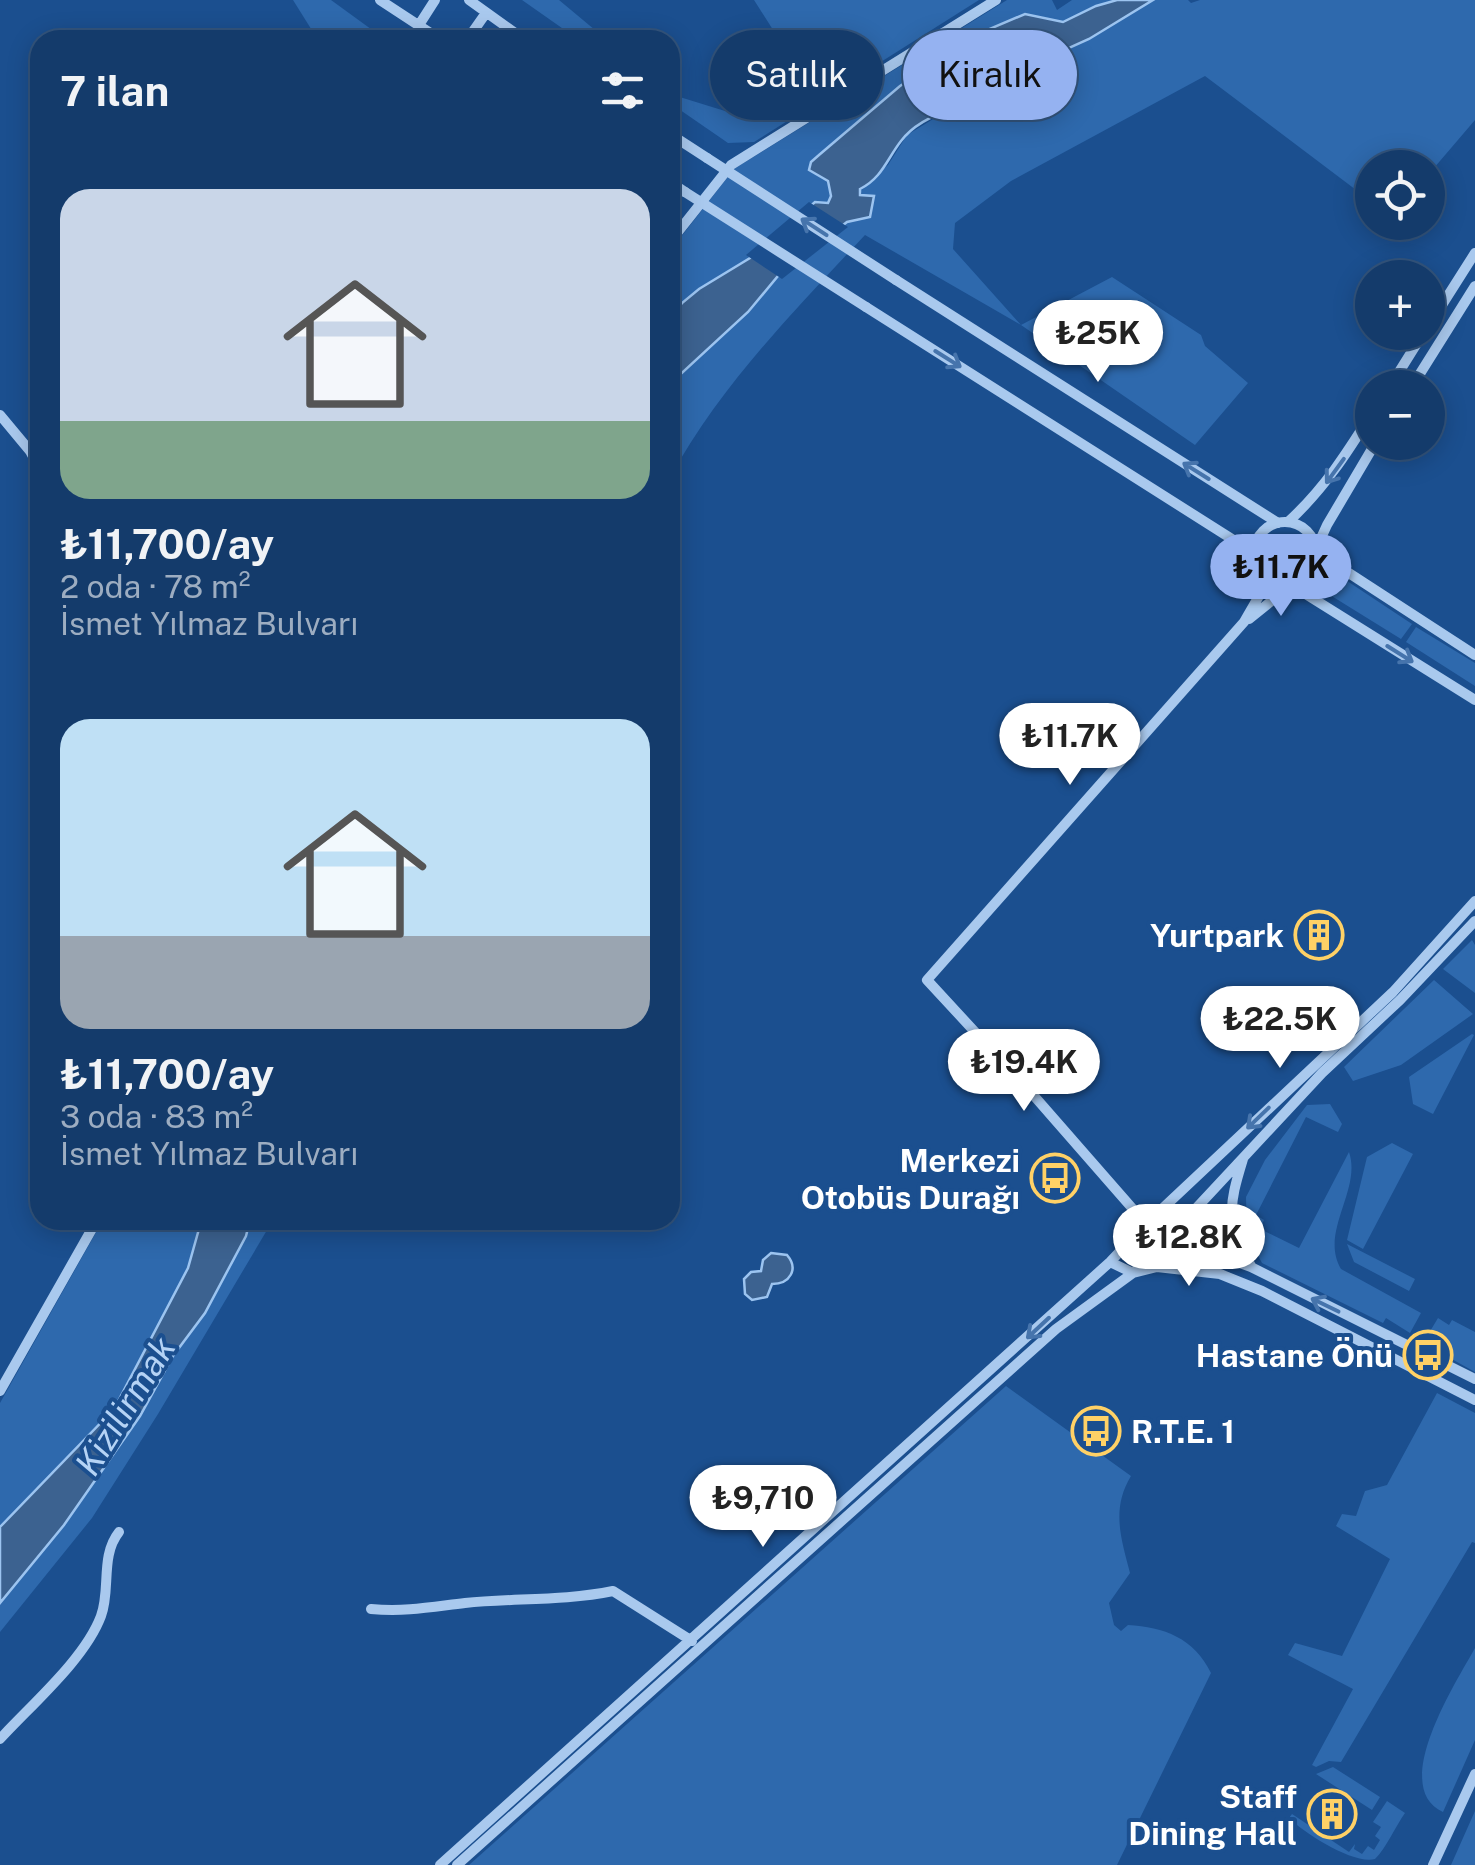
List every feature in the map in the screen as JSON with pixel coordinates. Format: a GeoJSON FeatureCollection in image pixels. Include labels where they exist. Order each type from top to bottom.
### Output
{"type":"FeatureCollection","features":[{"type":"Feature","properties":{"kind":"street"},"geometry":{"type":"LineString","coordinates":[[380,0],[426,30]]}},
{"type":"Feature","properties":{"kind":"street"},"geometry":{"type":"LineString","coordinates":[[419,25],[435,0]]}},
{"type":"Feature","properties":{"kind":"street"},"geometry":{"type":"LineString","coordinates":[[469,0],[510,30]]}},
{"type":"Feature","properties":{"kind":"street"},"geometry":{"type":"LineString","coordinates":[[680,229],[731,164],[996,0]]}},
{"type":"Feature","properties":{"kind":"street"},"geometry":{"type":"LineString","coordinates":[[474,30],[486,13]]}},
{"type":"Feature","properties":{"kind":"street"},"geometry":{"type":"LineString","coordinates":[[680,140],[1283,522],[1305,530],[1315,550],[1475,655]]}},
{"type":"Feature","properties":{"kind":"street"},"geometry":{"type":"LineString","coordinates":[[680,189],[1254,553],[1261,573],[1259,596],[1244,622]]}},
{"type":"Feature","properties":{"kind":"street"},"geometry":{"type":"LineString","coordinates":[[1445,300],[1475,253]]}},
{"type":"Feature","properties":{"kind":"street"},"geometry":{"type":"LineString","coordinates":[[1422,370],[1475,286]]}},
{"type":"Feature","properties":{"kind":"street"},"geometry":{"type":"LineString","coordinates":[[0,415],[30,450]]}},
{"type":"Feature","properties":{"kind":"street"},"geometry":{"type":"LineString","coordinates":[[1254,553],[1261,533],[1315,498],[1355,440]]}},
{"type":"Feature","properties":{"kind":"street"},"geometry":{"type":"LineString","coordinates":[[1365,460],[1326,524],[1308,573],[1288,583],[1279,595],[1244,622],[927,980],[1146,1224],[1169,1237],[1251,1267],[1475,1380]]}},
{"type":"Feature","properties":{"kind":"street"},"geometry":{"type":"LineString","coordinates":[[1261,573],[1270,580],[1288,583],[1475,700]]}},
{"type":"Feature","properties":{"kind":"street"},"geometry":{"type":"LineString","coordinates":[[440,1865],[1110,1262],[1393,992],[1475,901]]}},
{"type":"Feature","properties":{"kind":"street"},"geometry":{"type":"LineString","coordinates":[[457,1865],[1056,1329],[1134,1273],[1322,1073],[1400,1000],[1475,921]]}},
{"type":"Feature","properties":{"kind":"street"},"geometry":{"type":"LineString","coordinates":[[1244,1156],[1231,1213],[1233,1233],[1251,1267]]}},
{"type":"Feature","properties":{"kind":"street"},"geometry":{"type":"LineString","coordinates":[[0,1391],[91,1230]]}},
{"type":"Feature","properties":{"kind":"street"},"geometry":{"type":"LineString","coordinates":[[1110,1262],[1134,1273],[1169,1268],[1220,1274],[1262,1291],[1475,1400]]}},
{"type":"Feature","properties":{"kind":"street"},"geometry":{"type":"LineString","coordinates":[[0,1739],[76,1656],[95,1629],[103,1612],[110,1547],[119,1532]]}},
{"type":"Feature","properties":{"kind":"street"},"geometry":{"type":"LineString","coordinates":[[372,1609],[408,1612],[466,1603],[585,1597],[613,1591],[692,1641]]}},
{"type":"Feature","properties":{"kind":"street"},"geometry":{"type":"LineString","coordinates":[[1436,1865],[1475,1774]]}},
{"type":"Feature","properties":{"kind":"street"},"geometry":{"type":"LineString","coordinates":[[1436,1865],[1475,1788]]}},
{"type":"Feature","properties":{"kind":"shaded area"},"geometry":{"type":"Polygon","coordinates":[[[293,0],[331,0],[372,30],[312,30],[293,0]]]}},
{"type":"Feature","properties":{"kind":"shaded area"},"geometry":{"type":"Polygon","coordinates":[[[522,0],[559,0],[595,30],[565,30],[522,0]]]}},
{"type":"Feature","properties":{"kind":"shaded area"},"geometry":{"type":"Polygon","coordinates":[[[754,0],[979,0],[931,30],[903,30],[903,48],[883,61],[883,30],[773,30],[754,0]]]}},
{"type":"Feature","properties":{"kind":"shaded area"},"geometry":{"type":"Polygon","coordinates":[[[1007,0],[1052,0],[1057,10],[1072,0],[1117,0],[1063,22],[1025,14],[987,30],[959,30],[1007,0]]]}},
{"type":"Feature","properties":{"kind":"shaded area"},"geometry":{"type":"Polygon","coordinates":[[[1153,0],[1475,0],[1475,120],[1445,155],[1445,150],[1355,150],[1355,189],[1205,76],[1011,181],[955,223],[953,249],[1021,325],[865,235],[735,381],[680,462],[680,375],[748,312],[778,276],[847,222],[869,217],[860,188],[888,165],[907,135],[932,120],[1077,120],[1077,44],[1153,0]]]}},
{"type":"Feature","properties":{"kind":"shaded area"},"geometry":{"type":"Polygon","coordinates":[[[903,64],[903,85],[883,103],[883,77],[903,64]]]}},
{"type":"Feature","properties":{"kind":"shaded area"},"geometry":{"type":"Polygon","coordinates":[[[680,97],[710,106],[710,120],[789,120],[754,142],[728,143],[680,110],[680,97]]]}},
{"type":"Feature","properties":{"kind":"shaded area"},"geometry":{"type":"Polygon","coordinates":[[[813,120],[866,120],[815,174],[828,181],[828,204],[810,207],[750,259],[699,289],[680,309],[680,238],[734,169],[813,120]]]}},
{"type":"Feature","properties":{"kind":"shaded area"},"geometry":{"type":"Polygon","coordinates":[[[1112,277],[1201,335],[1205,346],[1248,383],[1195,445],[1021,325],[1112,277]]]}},
{"type":"Feature","properties":{"kind":"shaded area"},"geometry":{"type":"Polygon","coordinates":[[[1285,538],[1297,544],[1303,556],[1297,568],[1285,574],[1273,568],[1267,556],[1273,544],[1285,538]]]}},
{"type":"Feature","properties":{"kind":"shaded area"},"geometry":{"type":"Polygon","coordinates":[[[1320,563],[1412,624],[1401,639],[1330,595],[1306,585],[1320,563]]]}},
{"type":"Feature","properties":{"kind":"shaded area"},"geometry":{"type":"Polygon","coordinates":[[[1416,627],[1475,663],[1475,686],[1406,642],[1416,627]]]}},
{"type":"Feature","properties":{"kind":"shaded area"},"geometry":{"type":"Polygon","coordinates":[[[1472,940],[1475,945],[1475,993],[1443,969],[1472,940]]]}},
{"type":"Feature","properties":{"kind":"shaded area"},"geometry":{"type":"Polygon","coordinates":[[[1434,980],[1473,1014],[1401,1065],[1353,1081],[1344,1067],[1434,980]]]}},
{"type":"Feature","properties":{"kind":"shaded area"},"geometry":{"type":"Polygon","coordinates":[[[1472,1034],[1433,1114],[1413,1104],[1409,1077],[1472,1034]]]}},
{"type":"Feature","properties":{"kind":"shaded area"},"geometry":{"type":"Polygon","coordinates":[[[1330,1104],[1342,1124],[1338,1132],[1306,1117],[1256,1215],[1264,1220],[1260,1229],[1299,1248],[1349,1152],[1350,1181],[1337,1226],[1336,1255],[1341,1269],[1421,1313],[1410,1333],[1386,1318],[1383,1323],[1262,1263],[1247,1236],[1246,1197],[1265,1160],[1307,1105],[1330,1104]]]}},
{"type":"Feature","properties":{"kind":"shaded area"},"geometry":{"type":"Polygon","coordinates":[[[1392,1143],[1413,1154],[1363,1249],[1347,1240],[1367,1157],[1392,1143]]]}},
{"type":"Feature","properties":{"kind":"shaded area"},"geometry":{"type":"Polygon","coordinates":[[[97,1230],[199,1230],[188,1268],[114,1409],[0,1527],[0,1403],[97,1230]]]}},
{"type":"Feature","properties":{"kind":"shaded area"},"geometry":{"type":"Polygon","coordinates":[[[248,1230],[267,1230],[92,1518],[0,1632],[0,1603],[64,1525],[140,1416],[173,1356],[205,1313],[248,1230]]]}},
{"type":"Feature","properties":{"kind":"shaded area"},"geometry":{"type":"Polygon","coordinates":[[[1347,1244],[1415,1279],[1409,1291],[1354,1262],[1347,1244]]]}},
{"type":"Feature","properties":{"kind":"shaded area"},"geometry":{"type":"Polygon","coordinates":[[[1438,1318],[1449,1325],[1452,1320],[1475,1332],[1475,1372],[1423,1343],[1438,1318]]]}},
{"type":"Feature","properties":{"kind":"shaded area"},"geometry":{"type":"Polygon","coordinates":[[[1006,1386],[1131,1476],[1120,1512],[1130,1573],[1109,1603],[1114,1625],[1121,1631],[1128,1625],[1141,1626],[1177,1637],[1196,1651],[1211,1673],[1117,1865],[469,1865],[1006,1386]]]}},
{"type":"Feature","properties":{"kind":"shaded area"},"geometry":{"type":"Polygon","coordinates":[[[1437,1393],[1475,1413],[1475,1543],[1472,1542],[1341,1762],[1329,1761],[1316,1767],[1312,1765],[1353,1689],[1288,1655],[1295,1643],[1342,1656],[1390,1559],[1336,1526],[1342,1514],[1356,1516],[1365,1491],[1387,1485],[1437,1393]]]}},
{"type":"Feature","properties":{"kind":"shaded area"},"geometry":{"type":"Polygon","coordinates":[[[1475,1648],[1475,1740],[1443,1812],[1428,1799],[1422,1780],[1424,1758],[1442,1708],[1475,1648]]]}},
{"type":"Feature","properties":{"kind":"shaded area"},"geometry":{"type":"Polygon","coordinates":[[[1333,1767],[1380,1797],[1372,1810],[1316,1774],[1333,1767]]]}},
{"type":"Feature","properties":{"kind":"shaded area"},"geometry":{"type":"Polygon","coordinates":[[[1387,1801],[1405,1813],[1375,1859],[1343,1853],[1289,1818],[1292,1814],[1349,1852],[1355,1844],[1354,1849],[1362,1854],[1368,1846],[1374,1850],[1380,1840],[1375,1836],[1381,1827],[1373,1822],[1387,1801]]]}},
{"type":"Feature","properties":{"kind":"shaded area"},"geometry":{"type":"Polygon","coordinates":[[[1475,1811],[1475,1865],[1451,1865],[1475,1811]]]}},
{"type":"Feature","properties":{"kind":"water"},"geometry":{"type":"Polygon","coordinates":[[[1117,0],[1153,0],[1077,44],[1077,30],[987,30],[1025,14],[1063,22],[1117,0]]]}},
{"type":"Feature","properties":{"kind":"water"},"geometry":{"type":"Polygon","coordinates":[[[903,84],[903,120],[928,120],[901,141],[879,174],[860,189],[860,195],[874,196],[870,217],[847,222],[778,276],[748,312],[680,375],[682,303],[750,258],[815,202],[828,203],[828,181],[809,170],[811,162],[860,120],[883,120],[883,100],[903,84]]]}},
{"type":"Feature","properties":{"kind":"water","name":"Kizilirmak"},"geometry":{"type":"Polygon","coordinates":[[[199,1230],[248,1230],[205,1313],[173,1356],[140,1416],[64,1525],[0,1603],[0,1527],[114,1409],[188,1268],[199,1230]]]}},
{"type":"Feature","properties":{"kind":"water"},"geometry":{"type":"Polygon","coordinates":[[[771,1253],[787,1255],[791,1275],[772,1284],[767,1297],[752,1300],[745,1294],[744,1279],[751,1272],[761,1271],[763,1260],[771,1253]]]}},
{"type":"Feature","properties":{"kind":"pier"},"geometry":{"type":"Polygon","coordinates":[[[809,202],[848,227],[782,279],[746,255],[809,202]]]}},
{"type":"Feature","properties":{"kind":"place","name":"Yurtpark"},"geometry":{"type":"Point","coordinates":[1319,935]}},
{"type":"Feature","properties":{"kind":"place","name":"Merkezi Otobüs Durağı"},"geometry":{"type":"Point","coordinates":[1055,1178]}},
{"type":"Feature","properties":{"kind":"place","name":"Hastane Önü"},"geometry":{"type":"Point","coordinates":[1428,1355]}},
{"type":"Feature","properties":{"kind":"place","name":"R.T.E. 1"},"geometry":{"type":"Point","coordinates":[1096,1431]}},
{"type":"Feature","properties":{"kind":"place","name":"Staff Dining Hall"},"geometry":{"type":"Point","coordinates":[1332,1814]}}]}
